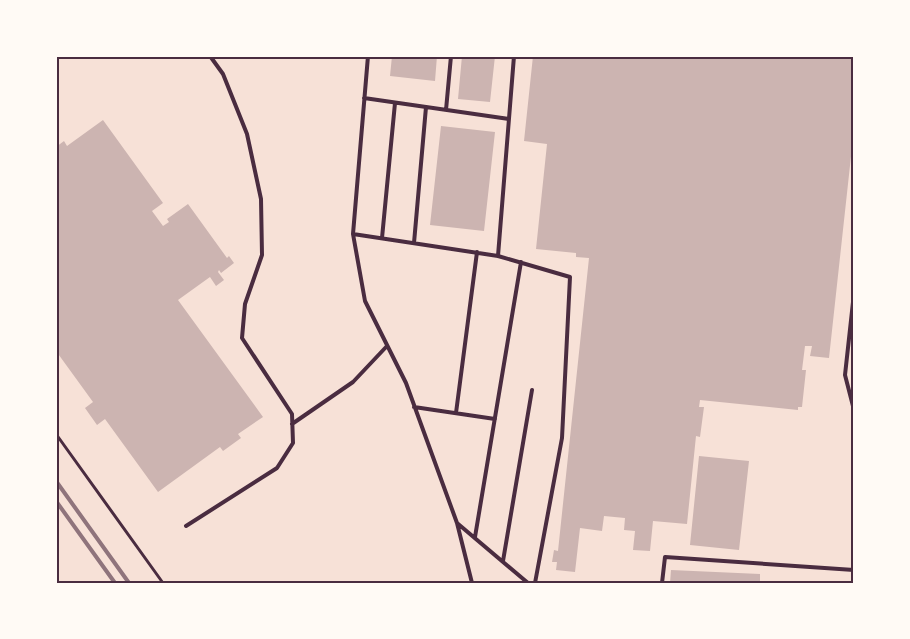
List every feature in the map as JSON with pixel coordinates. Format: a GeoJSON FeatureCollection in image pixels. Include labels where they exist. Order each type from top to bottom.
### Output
{"type":"FeatureCollection","features":[{"type":"Feature","properties":{"kind":"lane"},"geometry":{"type":"LineString","coordinates":[[186,526],[277,468],[293,443],[292,414],[242,338],[245,304],[262,255],[261,198],[247,134],[223,74],[210,56]]}},
{"type":"Feature","properties":{"kind":"lane"},"geometry":{"type":"LineString","coordinates":[[368,56],[353,234],[365,301],[406,383],[457,523],[472,583]]}},
{"type":"Feature","properties":{"kind":"lane"},"geometry":{"type":"LineString","coordinates":[[446,110],[451,56]]}},
{"type":"Feature","properties":{"kind":"lane"},"geometry":{"type":"LineString","coordinates":[[498,256],[514,56]]}},
{"type":"Feature","properties":{"kind":"lane"},"geometry":{"type":"LineString","coordinates":[[364,98],[509,119]]}},
{"type":"Feature","properties":{"kind":"lane"},"geometry":{"type":"LineString","coordinates":[[382,238],[396,102]]}},
{"type":"Feature","properties":{"kind":"lane"},"geometry":{"type":"LineString","coordinates":[[414,243],[426,107]]}},
{"type":"Feature","properties":{"kind":"lane"},"geometry":{"type":"LineString","coordinates":[[353,234],[498,256],[570,277],[562,438],[535,583]]}},
{"type":"Feature","properties":{"kind":"lane"},"geometry":{"type":"LineString","coordinates":[[456,413],[477,252]]}},
{"type":"Feature","properties":{"kind":"lane"},"geometry":{"type":"LineString","coordinates":[[475,538],[521,262]]}},
{"type":"Feature","properties":{"kind":"lane"},"geometry":{"type":"LineString","coordinates":[[854,292],[845,375],[854,410]]}},
{"type":"Feature","properties":{"kind":"lane"},"geometry":{"type":"LineString","coordinates":[[292,424],[353,382],[387,346]]}},
{"type":"Feature","properties":{"kind":"lane"},"geometry":{"type":"LineString","coordinates":[[503,561],[532,390]]}},
{"type":"Feature","properties":{"kind":"lane"},"geometry":{"type":"LineString","coordinates":[[414,407],[495,419]]}},
{"type":"Feature","properties":{"kind":"lane"},"geometry":{"type":"LineString","coordinates":[[457,523],[528,583]]}},
{"type":"Feature","properties":{"kind":"lane"},"geometry":{"type":"LineString","coordinates":[[662,583],[666,557],[854,570]]}},
{"type":"Feature","properties":{"kind":"path"},"geometry":{"type":"LineString","coordinates":[[56,434],[163,583]]}},
{"type":"Feature","properties":{"kind":"building"},"geometry":{"type":"Polygon","coordinates":[[[392,56],[437,56],[435,81],[390,76],[392,56]]]}},
{"type":"Feature","properties":{"kind":"building"},"geometry":{"type":"Polygon","coordinates":[[[462,56],[495,56],[490,102],[458,99],[462,56]]]}},
{"type":"Feature","properties":{"kind":"building"},"geometry":{"type":"Polygon","coordinates":[[[533,56],[854,56],[854,129],[829,358],[810,356],[812,346],[805,346],[802,370],[806,370],[802,407],[798,407],[798,410],[700,400],[699,407],[704,407],[700,437],[696,436],[687,524],[653,521],[650,551],[633,550],[635,531],[624,530],[625,518],[604,516],[602,531],[580,528],[575,572],[556,570],[557,562],[552,562],[554,550],[558,551],[589,258],[576,257],[576,253],[536,249],[547,144],[524,141],[533,56]]]}},
{"type":"Feature","properties":{"kind":"building"},"geometry":{"type":"Polygon","coordinates":[[[103,120],[163,203],[152,211],[163,226],[169,222],[167,219],[188,204],[227,258],[229,256],[234,263],[221,273],[219,270],[218,272],[224,280],[216,286],[210,277],[178,300],[263,417],[238,434],[241,438],[223,451],[220,447],[158,492],[105,419],[97,425],[85,408],[93,402],[56,351],[56,147],[64,141],[67,146],[103,120]]]}},
{"type":"Feature","properties":{"kind":"building"},"geometry":{"type":"Polygon","coordinates":[[[441,126],[495,132],[484,231],[430,225],[441,126]]]}},
{"type":"Feature","properties":{"kind":"building"},"geometry":{"type":"Polygon","coordinates":[[[699,456],[749,461],[739,550],[690,545],[699,456]]]}},
{"type":"Feature","properties":{"kind":"building"},"geometry":{"type":"Polygon","coordinates":[[[671,570],[760,574],[760,583],[670,583],[671,570]]]}},
{"type":"Feature","properties":{"kind":"railway"},"geometry":{"type":"LineString","coordinates":[[56,481],[129,583]]}},
{"type":"Feature","properties":{"kind":"railway"},"geometry":{"type":"LineString","coordinates":[[56,501],[115,583]]}}]}
